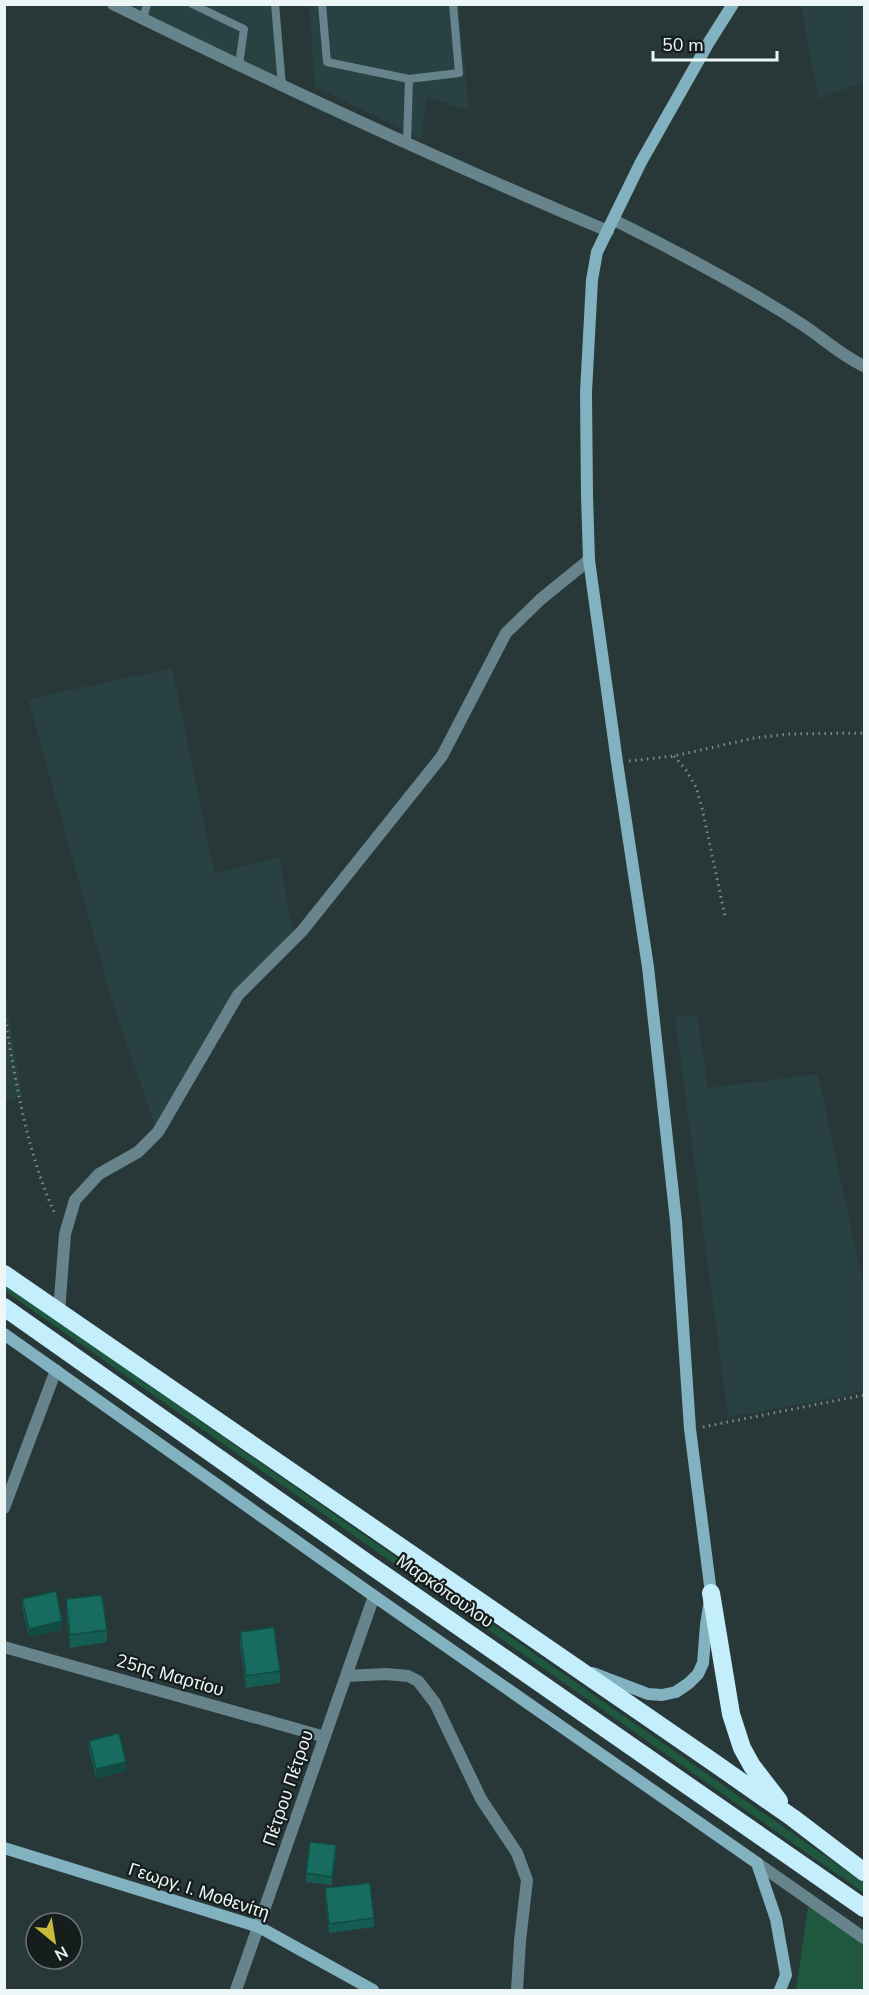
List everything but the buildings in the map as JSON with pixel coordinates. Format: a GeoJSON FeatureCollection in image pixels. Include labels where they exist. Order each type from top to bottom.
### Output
{"type":"FeatureCollection","features":[{"type":"Feature","properties":{"kind":"highway","name":"Μαρκόπουλου"},"geometry":{"type":"LineString","coordinates":[[4,1274],[580,1669],[793,1818],[864,1872]]}},
{"type":"Feature","properties":{"kind":"highway","name":"Μαρκόπουλου"},"geometry":{"type":"LineString","coordinates":[[4,1307],[864,1908]]}},
{"type":"Feature","properties":{"kind":"highway"},"geometry":{"type":"LineString","coordinates":[[711,1593],[731,1714],[742,1748],[752,1766],[793,1818]]}},
{"type":"Feature","properties":{"kind":"street"},"geometry":{"type":"LineString","coordinates":[[113,4],[282,86],[528,198],[611,225],[681,254],[804,325],[850,359],[864,366]]}},
{"type":"Feature","properties":{"kind":"street"},"geometry":{"type":"LineString","coordinates":[[580,1669],[648,1694],[662,1695],[676,1692],[698,1674],[703,1663],[711,1593],[690,1429],[675,1209],[648,967],[589,560],[586,392],[592,280],[597,252],[641,162],[733,4]]}},
{"type":"Feature","properties":{"kind":"street"},"geometry":{"type":"LineString","coordinates":[[58,1312],[65,1234],[75,1200],[99,1174],[138,1152],[158,1132],[175,1105],[193,1068],[238,995],[303,931],[442,756],[506,633],[541,599],[589,560]]}},
{"type":"Feature","properties":{"kind":"street"},"geometry":{"type":"LineString","coordinates":[[4,1334],[864,1938]]}},
{"type":"Feature","properties":{"kind":"street"},"geometry":{"type":"LineString","coordinates":[[4,1508],[56,1370]]}},
{"type":"Feature","properties":{"kind":"street","name":"Πέτρου Πέτρου"},"geometry":{"type":"LineString","coordinates":[[236,1990],[374,1596]]}},
{"type":"Feature","properties":{"kind":"street","name":"25ης Μαρτίου"},"geometry":{"type":"LineString","coordinates":[[4,1647],[325,1737]]}},
{"type":"Feature","properties":{"kind":"street"},"geometry":{"type":"LineString","coordinates":[[346,1676],[386,1674],[408,1676],[418,1681],[435,1703],[481,1798],[517,1853],[527,1880],[517,1990]]}},
{"type":"Feature","properties":{"kind":"street","name":"Γεωργ. Ι. Μοθενίτη"},"geometry":{"type":"LineString","coordinates":[[4,1848],[259,1927],[373,1990]]}},
{"type":"Feature","properties":{"kind":"street"},"geometry":{"type":"LineString","coordinates":[[757,1863],[776,1919],[786,1975],[780,1990]]}},
{"type":"Feature","properties":{"kind":"lane"},"geometry":{"type":"LineString","coordinates":[[143,19],[147,4]]}},
{"type":"Feature","properties":{"kind":"lane"},"geometry":{"type":"LineString","coordinates":[[192,4],[244,29],[239,65]]}},
{"type":"Feature","properties":{"kind":"lane"},"geometry":{"type":"LineString","coordinates":[[275,4],[282,86]]}},
{"type":"Feature","properties":{"kind":"lane"},"geometry":{"type":"LineString","coordinates":[[322,4],[327,62],[409,79],[459,73],[453,4]]}},
{"type":"Feature","properties":{"kind":"lane"},"geometry":{"type":"LineString","coordinates":[[407,142],[409,79]]}},
{"type":"Feature","properties":{"kind":"path"},"geometry":{"type":"LineString","coordinates":[[617,762],[674,756],[754,738],[790,734],[864,733]]}},
{"type":"Feature","properties":{"kind":"path"},"geometry":{"type":"LineString","coordinates":[[674,756],[696,787],[725,916]]}},
{"type":"Feature","properties":{"kind":"path"},"geometry":{"type":"LineString","coordinates":[[4,1012],[31,1152],[45,1191],[65,1234]]}},
{"type":"Feature","properties":{"kind":"path"},"geometry":{"type":"LineString","coordinates":[[690,1429],[864,1395]]}},
{"type":"Feature","properties":{"kind":"shaded area"},"geometry":{"type":"Polygon","coordinates":[[[130,5],[279,5],[286,82],[130,5]]]}},
{"type":"Feature","properties":{"kind":"shaded area"},"geometry":{"type":"Polygon","coordinates":[[[309,5],[459,5],[469,111],[426,97],[422,139],[315,87],[309,5]]]}},
{"type":"Feature","properties":{"kind":"shaded area"},"geometry":{"type":"Polygon","coordinates":[[[801,5],[864,5],[864,82],[818,99],[801,5]]]}},
{"type":"Feature","properties":{"kind":"shaded area"},"geometry":{"type":"Polygon","coordinates":[[[172,668],[215,874],[279,857],[293,931],[235,993],[156,1129],[110,994],[28,699],[172,668]]]}},
{"type":"Feature","properties":{"kind":"shaded area"},"geometry":{"type":"Polygon","coordinates":[[[4,987],[23,1097],[5,1101],[4,1101],[4,987]]]}},
{"type":"Feature","properties":{"kind":"shaded area"},"geometry":{"type":"Polygon","coordinates":[[[697,1015],[708,1088],[818,1074],[864,1288],[864,1390],[841,1397],[728,1417],[675,1017],[697,1015]]]}},
{"type":"Feature","properties":{"kind":"green space"},"geometry":{"type":"Polygon","coordinates":[[[5,1285],[864,1883],[864,1893],[5,1291],[5,1285]]]}},
{"type":"Feature","properties":{"kind":"green space"},"geometry":{"type":"Polygon","coordinates":[[[809,1900],[864,1938],[864,1990],[796,1990],[809,1900]]]}}]}
